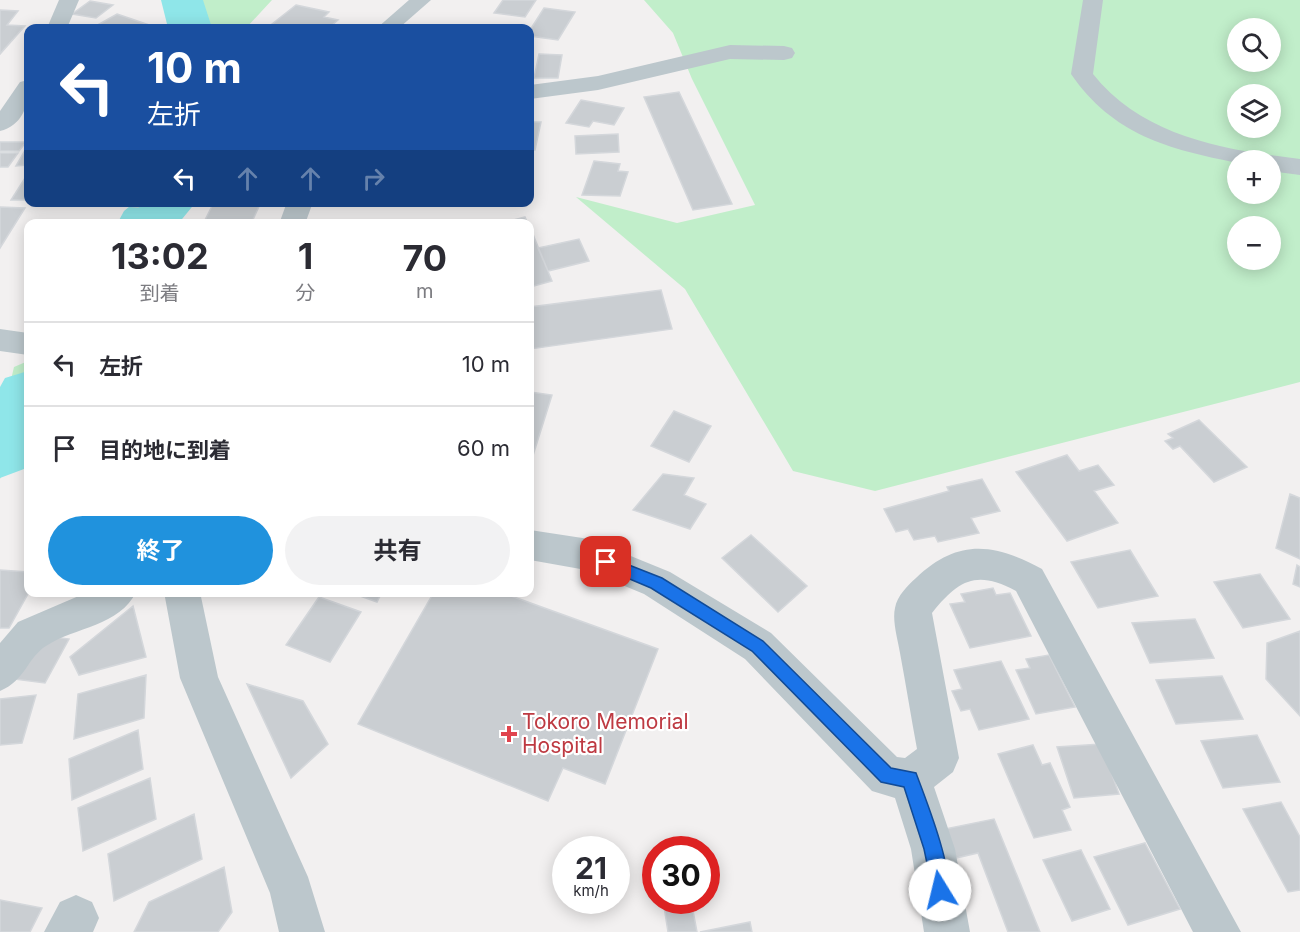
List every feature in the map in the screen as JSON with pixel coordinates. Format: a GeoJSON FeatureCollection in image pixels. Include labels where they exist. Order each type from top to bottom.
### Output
{"type":"FeatureCollection","features":[{"type":"Feature","properties":{"kind":"street"},"geometry":{"type":"LineString","coordinates":[[59,24],[69,0]]}},
{"type":"Feature","properties":{"kind":"street"},"geometry":{"type":"LineString","coordinates":[[392,24],[421,0]]}},
{"type":"Feature","properties":{"kind":"street"},"geometry":{"type":"LineString","coordinates":[[1093,0],[1082,74],[1096,96],[1118,115],[1154,135],[1227,152]]}},
{"type":"Feature","properties":{"kind":"street"},"geometry":{"type":"LineString","coordinates":[[534,91],[598,83],[730,52],[784,53]]}},
{"type":"Feature","properties":{"kind":"street"},"geometry":{"type":"LineString","coordinates":[[0,124],[11,114],[24,93]]}},
{"type":"Feature","properties":{"kind":"street"},"geometry":{"type":"LineString","coordinates":[[1281,164],[1300,167]]}},
{"type":"Feature","properties":{"kind":"street"},"geometry":{"type":"LineString","coordinates":[[0,340],[24,343]]}},
{"type":"Feature","properties":{"kind":"street"},"geometry":{"type":"LineString","coordinates":[[534,545],[589,555],[657,583],[758,646],[887,776],[910,779],[939,758],[915,632],[913,608],[932,583],[952,570],[983,562],[1006,566],[1029,580],[1218,932]]}},
{"type":"Feature","properties":{"kind":"street"},"geometry":{"type":"LineString","coordinates":[[0,672],[31,634],[104,603],[112,597]]}},
{"type":"Feature","properties":{"kind":"street"},"geometry":{"type":"LineString","coordinates":[[183,597],[199,678],[292,893],[302,932]]}},
{"type":"Feature","properties":{"kind":"street"},"geometry":{"type":"LineString","coordinates":[[910,779],[933,849],[947,932]]}},
{"type":"Feature","properties":{"kind":"green space"},"geometry":{"type":"Polygon","coordinates":[[[174,0],[272,0],[250,24],[184,24],[174,0]]]}},
{"type":"Feature","properties":{"kind":"green space"},"geometry":{"type":"Polygon","coordinates":[[[644,0],[1300,0],[1300,382],[875,491],[793,471],[685,289],[576,197],[677,223],[755,205],[692,79],[673,33],[644,0]]]}},
{"type":"Feature","properties":{"kind":"green space"},"geometry":{"type":"Polygon","coordinates":[[[24,363],[24,430],[0,479],[0,399],[9,388],[14,367],[24,363]]]}},
{"type":"Feature","properties":{"kind":"building"},"geometry":{"type":"Polygon","coordinates":[[[503,0],[536,0],[525,17],[494,13],[503,0]]]}},
{"type":"Feature","properties":{"kind":"building"},"geometry":{"type":"Polygon","coordinates":[[[90,1],[113,5],[96,18],[72,14],[90,1]]]}},
{"type":"Feature","properties":{"kind":"building"},"geometry":{"type":"Polygon","coordinates":[[[296,5],[329,12],[324,17],[338,20],[333,24],[272,24],[296,5]]]}},
{"type":"Feature","properties":{"kind":"building"},"geometry":{"type":"Polygon","coordinates":[[[544,8],[575,12],[558,40],[534,37],[534,24],[544,8]]]}},
{"type":"Feature","properties":{"kind":"building"},"geometry":{"type":"Polygon","coordinates":[[[0,10],[18,11],[7,25],[24,27],[0,54],[0,10]]]}},
{"type":"Feature","properties":{"kind":"building"},"geometry":{"type":"Polygon","coordinates":[[[117,14],[146,24],[99,24],[117,14]]]}},
{"type":"Feature","properties":{"kind":"building"},"geometry":{"type":"Polygon","coordinates":[[[539,54],[562,55],[558,78],[534,78],[539,54]]]}},
{"type":"Feature","properties":{"kind":"building"},"geometry":{"type":"Polygon","coordinates":[[[679,92],[732,204],[693,210],[644,97],[679,92]]]}},
{"type":"Feature","properties":{"kind":"building"},"geometry":{"type":"Polygon","coordinates":[[[581,100],[624,108],[614,125],[593,121],[589,127],[566,123],[581,100]]]}},
{"type":"Feature","properties":{"kind":"building"},"geometry":{"type":"Polygon","coordinates":[[[534,122],[541,122],[535,150],[534,122]]]}},
{"type":"Feature","properties":{"kind":"building"},"geometry":{"type":"Polygon","coordinates":[[[618,134],[619,152],[576,154],[575,136],[618,134]]]}},
{"type":"Feature","properties":{"kind":"building"},"geometry":{"type":"Polygon","coordinates":[[[0,142],[24,142],[19,151],[0,151],[0,142]]]}},
{"type":"Feature","properties":{"kind":"building"},"geometry":{"type":"Polygon","coordinates":[[[24,152],[24,165],[16,166],[24,152]]]}},
{"type":"Feature","properties":{"kind":"building"},"geometry":{"type":"Polygon","coordinates":[[[0,153],[18,153],[8,167],[0,167],[0,153]]]}},
{"type":"Feature","properties":{"kind":"building"},"geometry":{"type":"Polygon","coordinates":[[[594,161],[620,164],[618,171],[628,172],[620,196],[582,195],[594,161]]]}},
{"type":"Feature","properties":{"kind":"building"},"geometry":{"type":"Polygon","coordinates":[[[24,180],[24,200],[11,200],[24,180]]]}},
{"type":"Feature","properties":{"kind":"building"},"geometry":{"type":"Polygon","coordinates":[[[0,207],[25,208],[0,248],[0,207]]]}},
{"type":"Feature","properties":{"kind":"building"},"geometry":{"type":"Polygon","coordinates":[[[212,207],[259,207],[253,219],[206,219],[212,207]]]}},
{"type":"Feature","properties":{"kind":"building"},"geometry":{"type":"Polygon","coordinates":[[[534,237],[552,281],[534,286],[534,237]]]}},
{"type":"Feature","properties":{"kind":"building"},"geometry":{"type":"Polygon","coordinates":[[[579,239],[589,261],[548,271],[538,248],[579,239]]]}},
{"type":"Feature","properties":{"kind":"building"},"geometry":{"type":"Polygon","coordinates":[[[661,290],[672,329],[534,348],[534,306],[661,290]]]}},
{"type":"Feature","properties":{"kind":"building"},"geometry":{"type":"Polygon","coordinates":[[[534,393],[552,395],[534,452],[534,393]]]}},
{"type":"Feature","properties":{"kind":"building"},"geometry":{"type":"Polygon","coordinates":[[[674,411],[711,426],[689,462],[651,446],[674,411]]]}},
{"type":"Feature","properties":{"kind":"building"},"geometry":{"type":"Polygon","coordinates":[[[1199,420],[1247,467],[1214,482],[1180,446],[1173,449],[1165,441],[1173,438],[1168,434],[1199,420]]]}},
{"type":"Feature","properties":{"kind":"building"},"geometry":{"type":"Polygon","coordinates":[[[1067,455],[1079,471],[1098,465],[1114,485],[1094,491],[1118,523],[1067,541],[1016,472],[1067,455]]]}},
{"type":"Feature","properties":{"kind":"building"},"geometry":{"type":"Polygon","coordinates":[[[663,474],[694,478],[684,495],[706,504],[690,529],[633,510],[663,474]]]}},
{"type":"Feature","properties":{"kind":"building"},"geometry":{"type":"Polygon","coordinates":[[[982,479],[1000,511],[971,518],[979,533],[938,542],[935,536],[914,540],[908,529],[896,532],[884,509],[949,491],[947,487],[982,479]]]}},
{"type":"Feature","properties":{"kind":"building"},"geometry":{"type":"Polygon","coordinates":[[[1290,494],[1300,498],[1300,559],[1276,548],[1290,494]]]}},
{"type":"Feature","properties":{"kind":"building"},"geometry":{"type":"Polygon","coordinates":[[[751,535],[807,586],[778,612],[722,558],[751,535]]]}},
{"type":"Feature","properties":{"kind":"building"},"geometry":{"type":"Polygon","coordinates":[[[1130,550],[1158,596],[1098,608],[1071,562],[1130,550]]]}},
{"type":"Feature","properties":{"kind":"building"},"geometry":{"type":"Polygon","coordinates":[[[1297,565],[1300,567],[1300,587],[1293,584],[1297,565]]]}},
{"type":"Feature","properties":{"kind":"building"},"geometry":{"type":"Polygon","coordinates":[[[0,570],[24,572],[24,597],[26,597],[9,628],[0,628],[0,570]]]}},
{"type":"Feature","properties":{"kind":"building"},"geometry":{"type":"Polygon","coordinates":[[[1260,574],[1290,619],[1243,628],[1214,582],[1260,574]]]}},
{"type":"Feature","properties":{"kind":"building"},"geometry":{"type":"Polygon","coordinates":[[[993,588],[996,595],[1010,593],[1031,636],[970,648],[950,604],[965,602],[961,594],[993,588]]]}},
{"type":"Feature","properties":{"kind":"building"},"geometry":{"type":"Polygon","coordinates":[[[319,597],[361,612],[330,662],[286,645],[319,597]]]}},
{"type":"Feature","properties":{"kind":"building"},"geometry":{"type":"Polygon","coordinates":[[[363,597],[380,597],[377,602],[363,597]]]}},
{"type":"Feature","properties":{"kind":"building"},"geometry":{"type":"Polygon","coordinates":[[[431,597],[514,597],[658,649],[605,784],[563,768],[548,801],[358,724],[431,597]]]}},
{"type":"Feature","properties":{"kind":"building"},"geometry":{"type":"Polygon","coordinates":[[[133,606],[146,657],[79,675],[70,657],[133,606]]]}},
{"type":"Feature","properties":{"kind":"building"},"geometry":{"type":"Polygon","coordinates":[[[1195,619],[1214,658],[1150,663],[1132,623],[1195,619]]]}},
{"type":"Feature","properties":{"kind":"building"},"geometry":{"type":"Polygon","coordinates":[[[1300,631],[1300,716],[1266,679],[1267,643],[1300,631]]]}},
{"type":"Feature","properties":{"kind":"building"},"geometry":{"type":"Polygon","coordinates":[[[31,634],[69,639],[45,683],[6,678],[31,634]]]}},
{"type":"Feature","properties":{"kind":"building"},"geometry":{"type":"Polygon","coordinates":[[[1049,655],[1075,707],[1036,714],[1016,670],[1030,668],[1026,659],[1049,655]]]}},
{"type":"Feature","properties":{"kind":"building"},"geometry":{"type":"Polygon","coordinates":[[[1001,661],[1029,719],[979,730],[970,709],[961,711],[952,691],[962,689],[954,670],[1001,661]]]}},
{"type":"Feature","properties":{"kind":"building"},"geometry":{"type":"Polygon","coordinates":[[[146,675],[144,718],[74,739],[78,694],[146,675]]]}},
{"type":"Feature","properties":{"kind":"building"},"geometry":{"type":"Polygon","coordinates":[[[1222,676],[1243,719],[1176,724],[1156,680],[1222,676]]]}},
{"type":"Feature","properties":{"kind":"building"},"geometry":{"type":"Polygon","coordinates":[[[247,684],[303,701],[328,744],[291,778],[247,684]]]}},
{"type":"Feature","properties":{"kind":"building"},"geometry":{"type":"Polygon","coordinates":[[[36,695],[22,743],[0,745],[0,699],[36,695]]]}},
{"type":"Feature","properties":{"kind":"building"},"geometry":{"type":"Polygon","coordinates":[[[138,730],[143,769],[72,800],[69,759],[138,730]]]}},
{"type":"Feature","properties":{"kind":"building"},"geometry":{"type":"Polygon","coordinates":[[[1257,735],[1280,782],[1223,788],[1201,741],[1257,735]]]}},
{"type":"Feature","properties":{"kind":"building"},"geometry":{"type":"Polygon","coordinates":[[[1101,744],[1119,794],[1074,798],[1057,747],[1101,744]]]}},
{"type":"Feature","properties":{"kind":"building"},"geometry":{"type":"Polygon","coordinates":[[[1033,745],[1042,765],[1050,763],[1070,807],[1062,810],[1071,830],[1034,838],[998,754],[1033,745]]]}},
{"type":"Feature","properties":{"kind":"building"},"geometry":{"type":"Polygon","coordinates":[[[150,778],[156,819],[83,851],[78,808],[150,778]]]}},
{"type":"Feature","properties":{"kind":"building"},"geometry":{"type":"Polygon","coordinates":[[[1281,802],[1300,837],[1300,890],[1288,892],[1243,809],[1281,802]]]}},
{"type":"Feature","properties":{"kind":"building"},"geometry":{"type":"Polygon","coordinates":[[[194,814],[202,859],[114,901],[108,854],[194,814]]]}},
{"type":"Feature","properties":{"kind":"building"},"geometry":{"type":"Polygon","coordinates":[[[994,819],[1040,932],[1008,932],[978,853],[956,858],[945,829],[994,819]]]}},
{"type":"Feature","properties":{"kind":"building"},"geometry":{"type":"Polygon","coordinates":[[[1145,843],[1180,909],[1128,925],[1094,857],[1145,843]]]}},
{"type":"Feature","properties":{"kind":"building"},"geometry":{"type":"Polygon","coordinates":[[[1081,850],[1110,909],[1072,921],[1043,860],[1081,850]]]}},
{"type":"Feature","properties":{"kind":"building"},"geometry":{"type":"Polygon","coordinates":[[[224,867],[232,912],[218,932],[134,932],[149,902],[224,867]]]}},
{"type":"Feature","properties":{"kind":"building"},"geometry":{"type":"Polygon","coordinates":[[[0,900],[42,908],[30,932],[0,932],[0,900]]]}},
{"type":"Feature","properties":{"kind":"building"},"geometry":{"type":"Polygon","coordinates":[[[665,914],[694,914],[697,932],[668,932],[665,914]]]}},
{"type":"Feature","properties":{"kind":"building"},"geometry":{"type":"Polygon","coordinates":[[[750,922],[752,932],[700,932],[750,922]]]}},
{"type":"Feature","properties":{"kind":"waterway"},"geometry":{"type":"LineString","coordinates":[[182,0],[189,24]]}},
{"type":"Feature","properties":{"kind":"waterway"},"geometry":{"type":"LineString","coordinates":[[150,219],[163,207]]}},
{"type":"Feature","properties":{"kind":"waterway"},"geometry":{"type":"LineString","coordinates":[[0,450],[24,404]]}},
{"type":"Feature","properties":{"kind":"place","name":"Tokoro Memorial Hospital"},"geometry":{"type":"Point","coordinates":[509,734]}},
{"type":"Feature","properties":{"kind":"route"},"geometry":{"type":"LineString","coordinates":[[606,562],[657,583],[758,646],[887,776],[910,779],[933,849],[940,890]]}}]}
